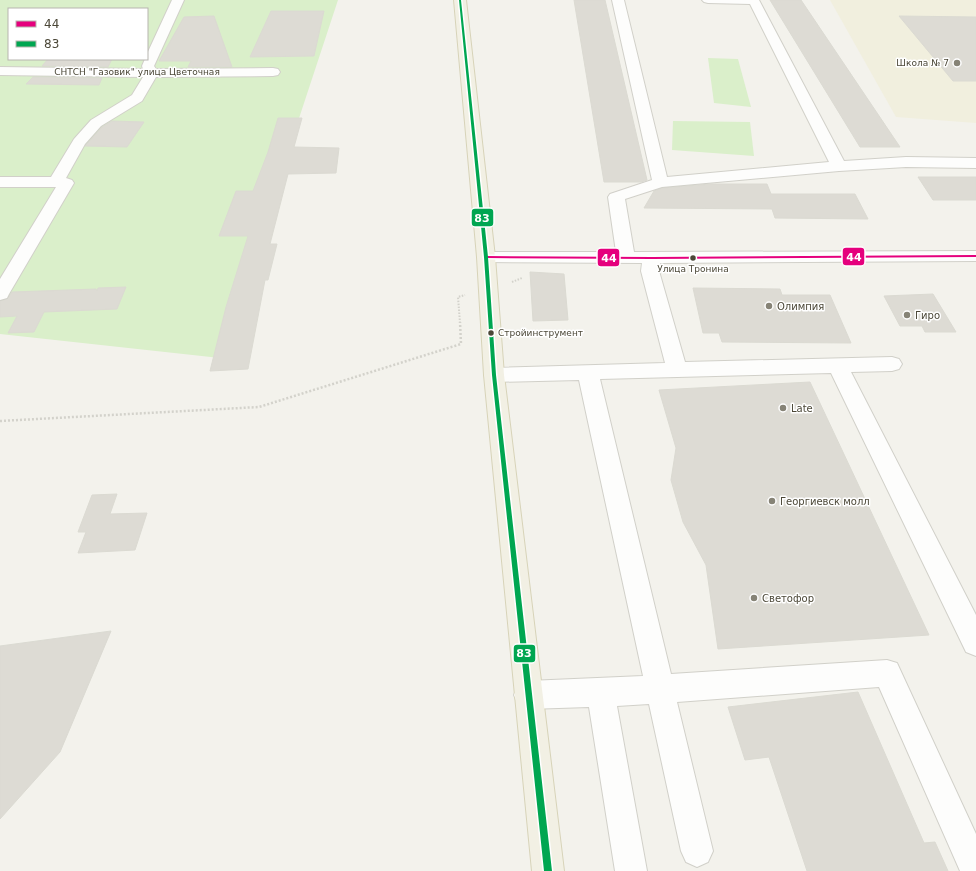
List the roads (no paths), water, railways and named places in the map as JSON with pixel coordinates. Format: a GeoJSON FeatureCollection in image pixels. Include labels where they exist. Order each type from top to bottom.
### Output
{"type":"FeatureCollection","features":[{"type":"Feature","properties":{"kind":"main road"},"geometry":{"type":"LineString","coordinates":[[460,0],[486,257],[494,375],[548,871]]}},
{"type":"Feature","properties":{"kind":"street"},"geometry":{"type":"LineString","coordinates":[[56,182],[79,142],[96,123],[136,98],[152,73],[148,66],[178,0]]}},
{"type":"Feature","properties":{"kind":"street"},"geometry":{"type":"LineString","coordinates":[[618,0],[660,182]]}},
{"type":"Feature","properties":{"kind":"street"},"geometry":{"type":"LineString","coordinates":[[708,0],[754,1],[839,166]]}},
{"type":"Feature","properties":{"kind":"street","name":"СНТСН \"Газовик\" улица Цветочная"},"geometry":{"type":"LineString","coordinates":[[0,71],[152,73],[273,72]]}},
{"type":"Feature","properties":{"kind":"street"},"geometry":{"type":"LineString","coordinates":[[626,258],[616,197],[660,182],[839,166],[906,162],[976,163]]}},
{"type":"Feature","properties":{"kind":"street"},"geometry":{"type":"LineString","coordinates":[[0,182],[56,182],[66,184],[0,294]]}},
{"type":"Feature","properties":{"kind":"street"},"geometry":{"type":"LineString","coordinates":[[486,257],[652,258],[971,256],[976,272]]}},
{"type":"Feature","properties":{"kind":"street"},"geometry":{"type":"LineString","coordinates":[[652,258],[650,271],[677,371]]}},
{"type":"Feature","properties":{"kind":"street"},"geometry":{"type":"LineString","coordinates":[[494,375],[588,374],[892,364]]}},
{"type":"Feature","properties":{"kind":"street"},"geometry":{"type":"LineString","coordinates":[[838,366],[976,643]]}},
{"type":"Feature","properties":{"kind":"street"},"geometry":{"type":"LineString","coordinates":[[588,374],[697,851]]}},
{"type":"Feature","properties":{"kind":"street"},"geometry":{"type":"LineString","coordinates":[[528,694],[601,693],[887,673],[976,870]]}},
{"type":"Feature","properties":{"kind":"street"},"geometry":{"type":"LineString","coordinates":[[601,693],[631,871]]}},
{"type":"Feature","properties":{"kind":"place","name":"Школа № 7"},"geometry":{"type":"Point","coordinates":[957,63]}},
{"type":"Feature","properties":{"kind":"place","name":"Улица Тронина"},"geometry":{"type":"Point","coordinates":[693,258]}},
{"type":"Feature","properties":{"kind":"place","name":"Олимпия"},"geometry":{"type":"Point","coordinates":[769,306]}},
{"type":"Feature","properties":{"kind":"place","name":"Гиро"},"geometry":{"type":"Point","coordinates":[907,315]}},
{"type":"Feature","properties":{"kind":"place","name":"Стройинструмент"},"geometry":{"type":"Point","coordinates":[491,333]}},
{"type":"Feature","properties":{"kind":"place","name":"Late"},"geometry":{"type":"Point","coordinates":[783,408]}},
{"type":"Feature","properties":{"kind":"place","name":"Георгиевск молл"},"geometry":{"type":"Point","coordinates":[772,501]}},
{"type":"Feature","properties":{"kind":"place","name":"Светофор"},"geometry":{"type":"Point","coordinates":[754,598]}}]}
